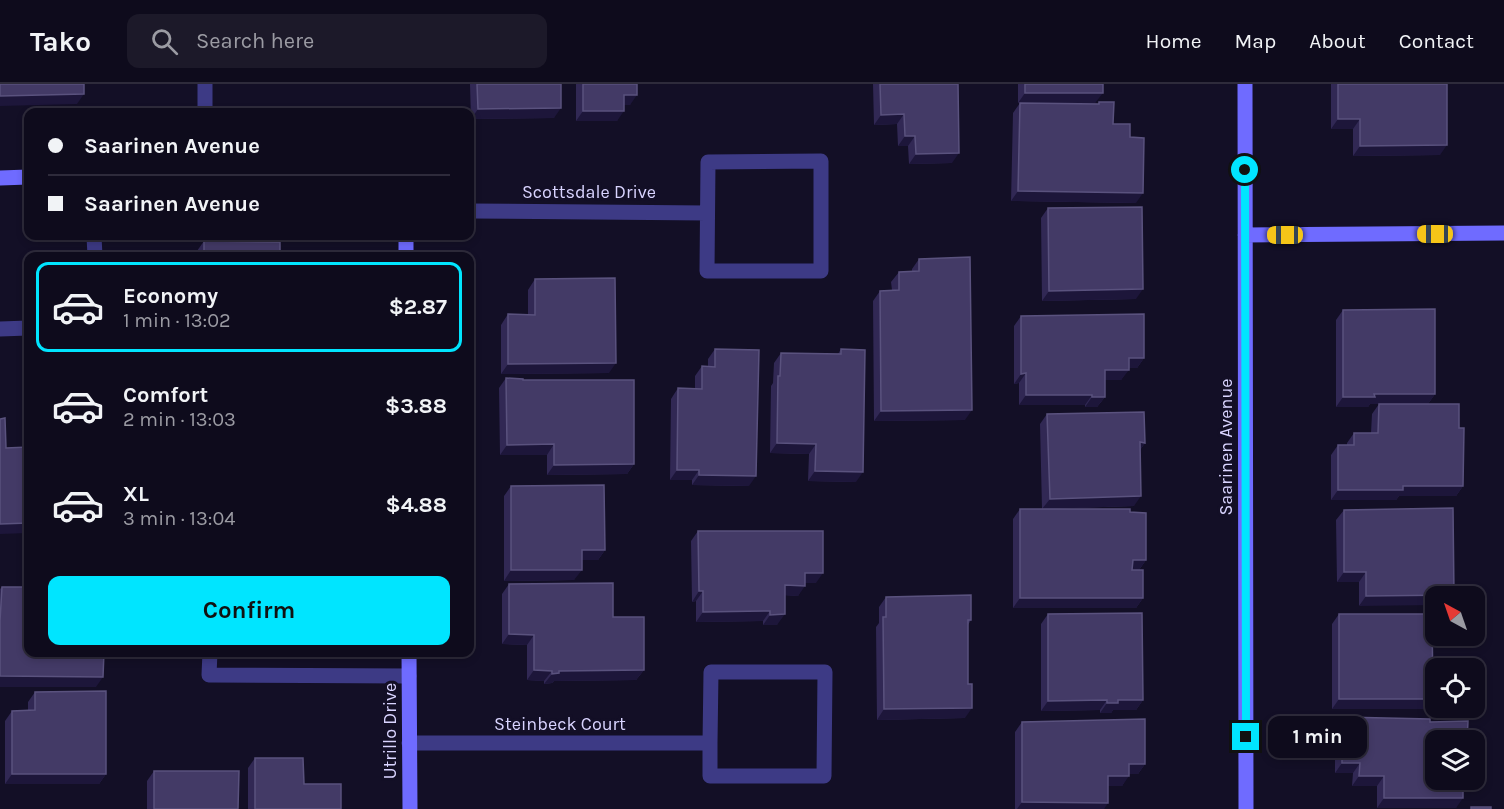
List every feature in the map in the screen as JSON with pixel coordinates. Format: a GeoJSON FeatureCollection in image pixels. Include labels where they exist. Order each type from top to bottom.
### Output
{"type":"FeatureCollection","features":[{"type":"Feature","properties":{"kind":"street"},"geometry":{"type":"LineString","coordinates":[[205,84],[205,108]]}},
{"type":"Feature","properties":{"kind":"street","name":"Saarinen Avenue"},"geometry":{"type":"LineString","coordinates":[[1245,84],[1246,809]]}},
{"type":"Feature","properties":{"kind":"street"},"geometry":{"type":"LineString","coordinates":[[821,161],[821,271],[707,271],[707,213],[708,162],[821,161]]}},
{"type":"Feature","properties":{"kind":"street"},"geometry":{"type":"LineString","coordinates":[[0,178],[24,177]]}},
{"type":"Feature","properties":{"kind":"street","name":"Scottsdale Drive"},"geometry":{"type":"LineString","coordinates":[[474,211],[707,213]]}},
{"type":"Feature","properties":{"kind":"street"},"geometry":{"type":"LineString","coordinates":[[1245,235],[1504,234]]}},
{"type":"Feature","properties":{"kind":"street"},"geometry":{"type":"LineString","coordinates":[[0,329],[24,328]]}},
{"type":"Feature","properties":{"kind":"street"},"geometry":{"type":"LineString","coordinates":[[210,657],[209,675],[409,676]]}},
{"type":"Feature","properties":{"kind":"street","name":"Utrillo Drive"},"geometry":{"type":"LineString","coordinates":[[409,657],[410,809]]}},
{"type":"Feature","properties":{"kind":"street"},"geometry":{"type":"LineString","coordinates":[[711,672],[825,672],[824,776],[710,776],[710,743],[711,672]]}},
{"type":"Feature","properties":{"kind":"street","name":"Steinbeck Court"},"geometry":{"type":"LineString","coordinates":[[409,743],[710,743]]}},
{"type":"Feature","properties":{"kind":"building"},"geometry":{"type":"Polygon","coordinates":[[[0,84],[84,84],[84,94],[0,96],[0,84]]]}},
{"type":"Feature","properties":{"kind":"building"},"geometry":{"type":"Polygon","coordinates":[[[477,84],[561,84],[561,108],[478,109],[477,84]]]}},
{"type":"Feature","properties":{"kind":"building"},"geometry":{"type":"Polygon","coordinates":[[[583,84],[637,84],[637,95],[624,95],[624,111],[583,111],[583,84]]]}},
{"type":"Feature","properties":{"kind":"building"},"geometry":{"type":"Polygon","coordinates":[[[880,84],[958,84],[959,153],[916,154],[915,136],[905,136],[904,114],[881,115],[880,84]]]}},
{"type":"Feature","properties":{"kind":"building"},"geometry":{"type":"Polygon","coordinates":[[[1025,84],[1103,84],[1103,93],[1025,93],[1025,84]]]}},
{"type":"Feature","properties":{"kind":"building"},"geometry":{"type":"Polygon","coordinates":[[[1338,84],[1447,84],[1447,145],[1360,146],[1360,119],[1338,119],[1338,84]]]}},
{"type":"Feature","properties":{"kind":"building"},"geometry":{"type":"Polygon","coordinates":[[[1099,102],[1114,102],[1113,124],[1130,124],[1130,137],[1144,138],[1143,193],[1018,191],[1020,103],[1099,104],[1099,102]]]}},
{"type":"Feature","properties":{"kind":"building"},"geometry":{"type":"Polygon","coordinates":[[[1142,207],[1143,289],[1049,291],[1048,208],[1142,207]]]}},
{"type":"Feature","properties":{"kind":"building"},"geometry":{"type":"Polygon","coordinates":[[[204,241],[280,242],[280,252],[204,252],[204,241]]]}},
{"type":"Feature","properties":{"kind":"building"},"geometry":{"type":"Polygon","coordinates":[[[970,257],[972,410],[881,411],[880,291],[899,290],[899,272],[919,271],[919,259],[970,257]]]}},
{"type":"Feature","properties":{"kind":"building"},"geometry":{"type":"Polygon","coordinates":[[[615,278],[616,363],[508,364],[508,314],[535,315],[535,279],[615,278]]]}},
{"type":"Feature","properties":{"kind":"building"},"geometry":{"type":"Polygon","coordinates":[[[1435,309],[1435,394],[1374,394],[1375,397],[1343,397],[1343,310],[1435,309]]]}},
{"type":"Feature","properties":{"kind":"building"},"geometry":{"type":"Polygon","coordinates":[[[1144,314],[1144,358],[1129,358],[1129,370],[1105,370],[1105,397],[1026,395],[1026,373],[1021,374],[1021,316],[1144,314]]]}},
{"type":"Feature","properties":{"kind":"building"},"geometry":{"type":"Polygon","coordinates":[[[715,349],[759,350],[756,476],[699,475],[699,470],[677,470],[678,388],[702,389],[702,366],[715,367],[715,349]]]}},
{"type":"Feature","properties":{"kind":"building"},"geometry":{"type":"Polygon","coordinates":[[[841,349],[865,350],[863,472],[815,471],[816,444],[777,443],[778,376],[780,376],[781,353],[841,354],[841,349]]]}},
{"type":"Feature","properties":{"kind":"building"},"geometry":{"type":"Polygon","coordinates":[[[506,378],[634,380],[634,464],[554,465],[554,444],[507,445],[506,378]]]}},
{"type":"Feature","properties":{"kind":"building"},"geometry":{"type":"Polygon","coordinates":[[[1379,404],[1459,404],[1459,428],[1464,428],[1463,486],[1403,486],[1403,490],[1338,490],[1338,445],[1354,445],[1354,433],[1378,433],[1379,404]]]}},
{"type":"Feature","properties":{"kind":"building"},"geometry":{"type":"Polygon","coordinates":[[[1144,412],[1145,443],[1140,442],[1141,496],[1050,499],[1047,414],[1144,412]]]}},
{"type":"Feature","properties":{"kind":"building"},"geometry":{"type":"Polygon","coordinates":[[[5,418],[6,448],[24,447],[24,523],[0,524],[0,419],[5,418]]]}},
{"type":"Feature","properties":{"kind":"building"},"geometry":{"type":"Polygon","coordinates":[[[604,485],[605,550],[582,550],[582,570],[511,570],[511,486],[604,485]]]}},
{"type":"Feature","properties":{"kind":"building"},"geometry":{"type":"Polygon","coordinates":[[[1453,508],[1454,586],[1425,586],[1425,595],[1366,596],[1366,572],[1344,572],[1344,510],[1453,508]]]}},
{"type":"Feature","properties":{"kind":"building"},"geometry":{"type":"Polygon","coordinates":[[[1020,509],[1130,509],[1130,512],[1146,513],[1146,560],[1133,560],[1132,570],[1143,570],[1143,598],[1020,598],[1020,509]]]}},
{"type":"Feature","properties":{"kind":"building"},"geometry":{"type":"Polygon","coordinates":[[[698,531],[823,531],[823,573],[805,573],[805,586],[785,585],[785,614],[770,615],[770,611],[703,612],[703,591],[699,591],[698,531]]]}},
{"type":"Feature","properties":{"kind":"building"},"geometry":{"type":"Polygon","coordinates":[[[613,583],[613,617],[644,617],[644,670],[559,671],[559,673],[552,674],[552,671],[534,670],[534,635],[509,634],[509,584],[613,583]]]}},
{"type":"Feature","properties":{"kind":"building"},"geometry":{"type":"Polygon","coordinates":[[[2,587],[24,587],[24,657],[104,657],[103,677],[0,676],[2,587]]]}},
{"type":"Feature","properties":{"kind":"building"},"geometry":{"type":"Polygon","coordinates":[[[971,595],[971,620],[968,620],[968,684],[972,684],[972,708],[884,709],[883,617],[886,617],[886,597],[971,595]]]}},
{"type":"Feature","properties":{"kind":"building"},"geometry":{"type":"Polygon","coordinates":[[[1142,613],[1143,700],[1118,700],[1118,703],[1107,703],[1107,700],[1048,701],[1048,614],[1142,613]]]}},
{"type":"Feature","properties":{"kind":"building"},"geometry":{"type":"Polygon","coordinates":[[[1339,614],[1425,614],[1425,646],[1432,646],[1433,658],[1425,658],[1425,699],[1339,699],[1339,614]]]}},
{"type":"Feature","properties":{"kind":"building"},"geometry":{"type":"Polygon","coordinates":[[[106,691],[106,774],[12,774],[12,711],[35,710],[35,692],[106,691]]]}},
{"type":"Feature","properties":{"kind":"building"},"geometry":{"type":"Polygon","coordinates":[[[1342,717],[1430,719],[1430,722],[1468,721],[1468,730],[1425,730],[1425,790],[1463,790],[1463,798],[1384,798],[1384,776],[1359,776],[1360,763],[1342,763],[1342,717]]]}},
{"type":"Feature","properties":{"kind":"building"},"geometry":{"type":"Polygon","coordinates":[[[1145,719],[1145,764],[1129,764],[1129,776],[1108,776],[1108,803],[1022,802],[1022,722],[1145,719]]]}},
{"type":"Feature","properties":{"kind":"building"},"geometry":{"type":"Polygon","coordinates":[[[255,758],[303,758],[304,784],[341,784],[341,809],[255,809],[255,758]]]}},
{"type":"Feature","properties":{"kind":"building"},"geometry":{"type":"Polygon","coordinates":[[[154,771],[239,771],[238,809],[154,809],[154,771]]]}},
{"type":"Feature","properties":{"kind":"building"},"geometry":{"type":"Polygon","coordinates":[[[1471,807],[1491,807],[1491,809],[1471,809],[1471,807]]]}},
{"type":"Feature","properties":{"kind":"route"},"geometry":{"type":"LineString","coordinates":[[1245,170],[1246,737]]}}]}
